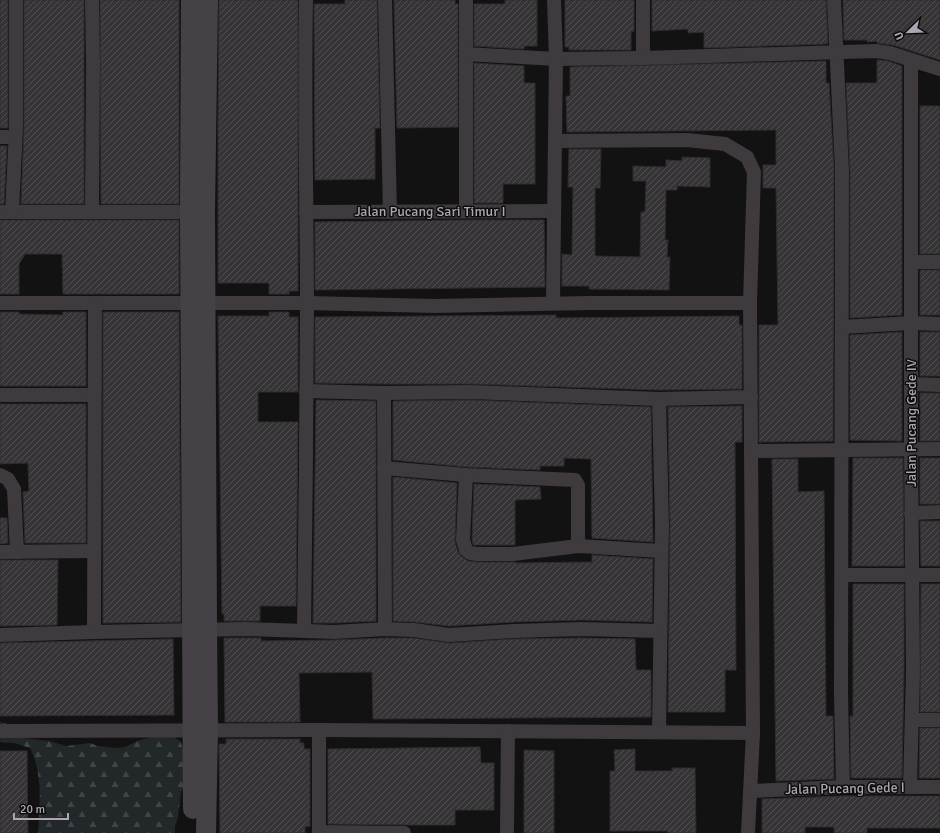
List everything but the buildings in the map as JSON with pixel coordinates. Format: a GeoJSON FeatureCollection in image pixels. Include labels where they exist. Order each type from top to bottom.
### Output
{"type":"FeatureCollection","features":[{"type":"Feature","properties":{"kind":"main road"},"geometry":{"type":"LineString","coordinates":[[191,0],[198,212],[200,730],[206,833]]}},
{"type":"Feature","properties":{"kind":"main road"},"geometry":{"type":"LineString","coordinates":[[198,212],[208,0]]}},
{"type":"Feature","properties":{"kind":"main road"},"geometry":{"type":"LineString","coordinates":[[193,833],[200,730]]}},
{"type":"Feature","properties":{"kind":"street"},"geometry":{"type":"LineString","coordinates":[[16,0],[16,137],[6,212],[198,212]]}},
{"type":"Feature","properties":{"kind":"street"},"geometry":{"type":"LineString","coordinates":[[92,0],[92,211]]}},
{"type":"Feature","properties":{"kind":"street"},"geometry":{"type":"LineString","coordinates":[[304,631],[307,303],[304,82],[306,0]]}},
{"type":"Feature","properties":{"kind":"street"},"geometry":{"type":"LineString","coordinates":[[385,0],[390,212]]}},
{"type":"Feature","properties":{"kind":"street"},"geometry":{"type":"LineString","coordinates":[[466,0],[466,211]]}},
{"type":"Feature","properties":{"kind":"street"},"geometry":{"type":"LineString","coordinates":[[554,0],[556,59],[554,303]]}},
{"type":"Feature","properties":{"kind":"street"},"geometry":{"type":"LineString","coordinates":[[643,0],[643,58]]}},
{"type":"Feature","properties":{"kind":"street"},"geometry":{"type":"LineString","coordinates":[[834,0],[842,170],[843,787]]}},
{"type":"Feature","properties":{"kind":"street"},"geometry":{"type":"LineString","coordinates":[[466,54],[556,59],[876,52],[890,53],[940,69]]}},
{"type":"Feature","properties":{"kind":"street","name":"Jalan Pucang Gede IV"},"geometry":{"type":"LineString","coordinates":[[910,787],[913,672],[911,513],[911,60]]}},
{"type":"Feature","properties":{"kind":"street"},"geometry":{"type":"LineString","coordinates":[[0,137],[16,137]]}},
{"type":"Feature","properties":{"kind":"street"},"geometry":{"type":"LineString","coordinates":[[555,141],[687,140],[725,144],[747,157],[754,172],[750,303],[752,733],[748,833]]}},
{"type":"Feature","properties":{"kind":"street","name":"Jalan Pucang Sari Timur I"},"geometry":{"type":"LineString","coordinates":[[306,212],[554,211]]}},
{"type":"Feature","properties":{"kind":"street"},"geometry":{"type":"LineString","coordinates":[[912,262],[940,262]]}},
{"type":"Feature","properties":{"kind":"street"},"geometry":{"type":"LineString","coordinates":[[0,303],[307,303],[435,306],[554,303],[750,303]]}},
{"type":"Feature","properties":{"kind":"street"},"geometry":{"type":"LineString","coordinates":[[94,632],[95,303]]}},
{"type":"Feature","properties":{"kind":"street"},"geometry":{"type":"LineString","coordinates":[[842,327],[911,323],[940,324]]}},
{"type":"Feature","properties":{"kind":"street"},"geometry":{"type":"LineString","coordinates":[[911,384],[940,385]]}},
{"type":"Feature","properties":{"kind":"street"},"geometry":{"type":"LineString","coordinates":[[306,391],[384,393],[471,392],[659,399],[751,397]]}},
{"type":"Feature","properties":{"kind":"street"},"geometry":{"type":"LineString","coordinates":[[384,393],[385,629]]}},
{"type":"Feature","properties":{"kind":"street"},"geometry":{"type":"LineString","coordinates":[[0,395],[94,395]]}},
{"type":"Feature","properties":{"kind":"street"},"geometry":{"type":"LineString","coordinates":[[659,399],[662,525],[660,732]]}},
{"type":"Feature","properties":{"kind":"street"},"geometry":{"type":"LineString","coordinates":[[751,451],[940,449]]}},
{"type":"Feature","properties":{"kind":"street"},"geometry":{"type":"LineString","coordinates":[[384,468],[466,476],[575,480],[578,485],[578,546]]}},
{"type":"Feature","properties":{"kind":"street"},"geometry":{"type":"LineString","coordinates":[[0,475],[8,479],[14,489],[17,552]]}},
{"type":"Feature","properties":{"kind":"street"},"geometry":{"type":"LineString","coordinates":[[466,476],[463,540],[464,546],[468,551],[477,554],[513,554],[578,546],[661,551]]}},
{"type":"Feature","properties":{"kind":"street"},"geometry":{"type":"LineString","coordinates":[[911,513],[940,512]]}},
{"type":"Feature","properties":{"kind":"street"},"geometry":{"type":"LineString","coordinates":[[0,552],[94,551]]}},
{"type":"Feature","properties":{"kind":"street"},"geometry":{"type":"LineString","coordinates":[[842,576],[912,574],[940,575]]}},
{"type":"Feature","properties":{"kind":"street"},"geometry":{"type":"LineString","coordinates":[[0,635],[245,629],[334,632],[385,629],[414,630],[449,635],[581,629],[660,631]]}},
{"type":"Feature","properties":{"kind":"street"},"geometry":{"type":"LineString","coordinates":[[912,720],[940,720]]}},
{"type":"Feature","properties":{"kind":"street"},"geometry":{"type":"LineString","coordinates":[[0,732],[319,730],[752,733]]}},
{"type":"Feature","properties":{"kind":"street"},"geometry":{"type":"LineString","coordinates":[[319,730],[319,832],[404,833]]}},
{"type":"Feature","properties":{"kind":"street"},"geometry":{"type":"LineString","coordinates":[[507,833],[508,731]]}},
{"type":"Feature","properties":{"kind":"street","name":"Jalan Pucang Gede I"},"geometry":{"type":"LineString","coordinates":[[750,791],[843,787],[940,787]]}},
{"type":"Feature","properties":{"kind":"green space"},"geometry":{"type":"Polygon","coordinates":[[[0,722],[14,727],[24,738],[49,741],[66,746],[90,743],[98,746],[117,748],[125,747],[140,740],[164,735],[172,736],[180,741],[183,748],[185,784],[181,792],[175,833],[38,833],[40,789],[34,758],[30,748],[14,743],[0,742],[0,722]]]}}]}
